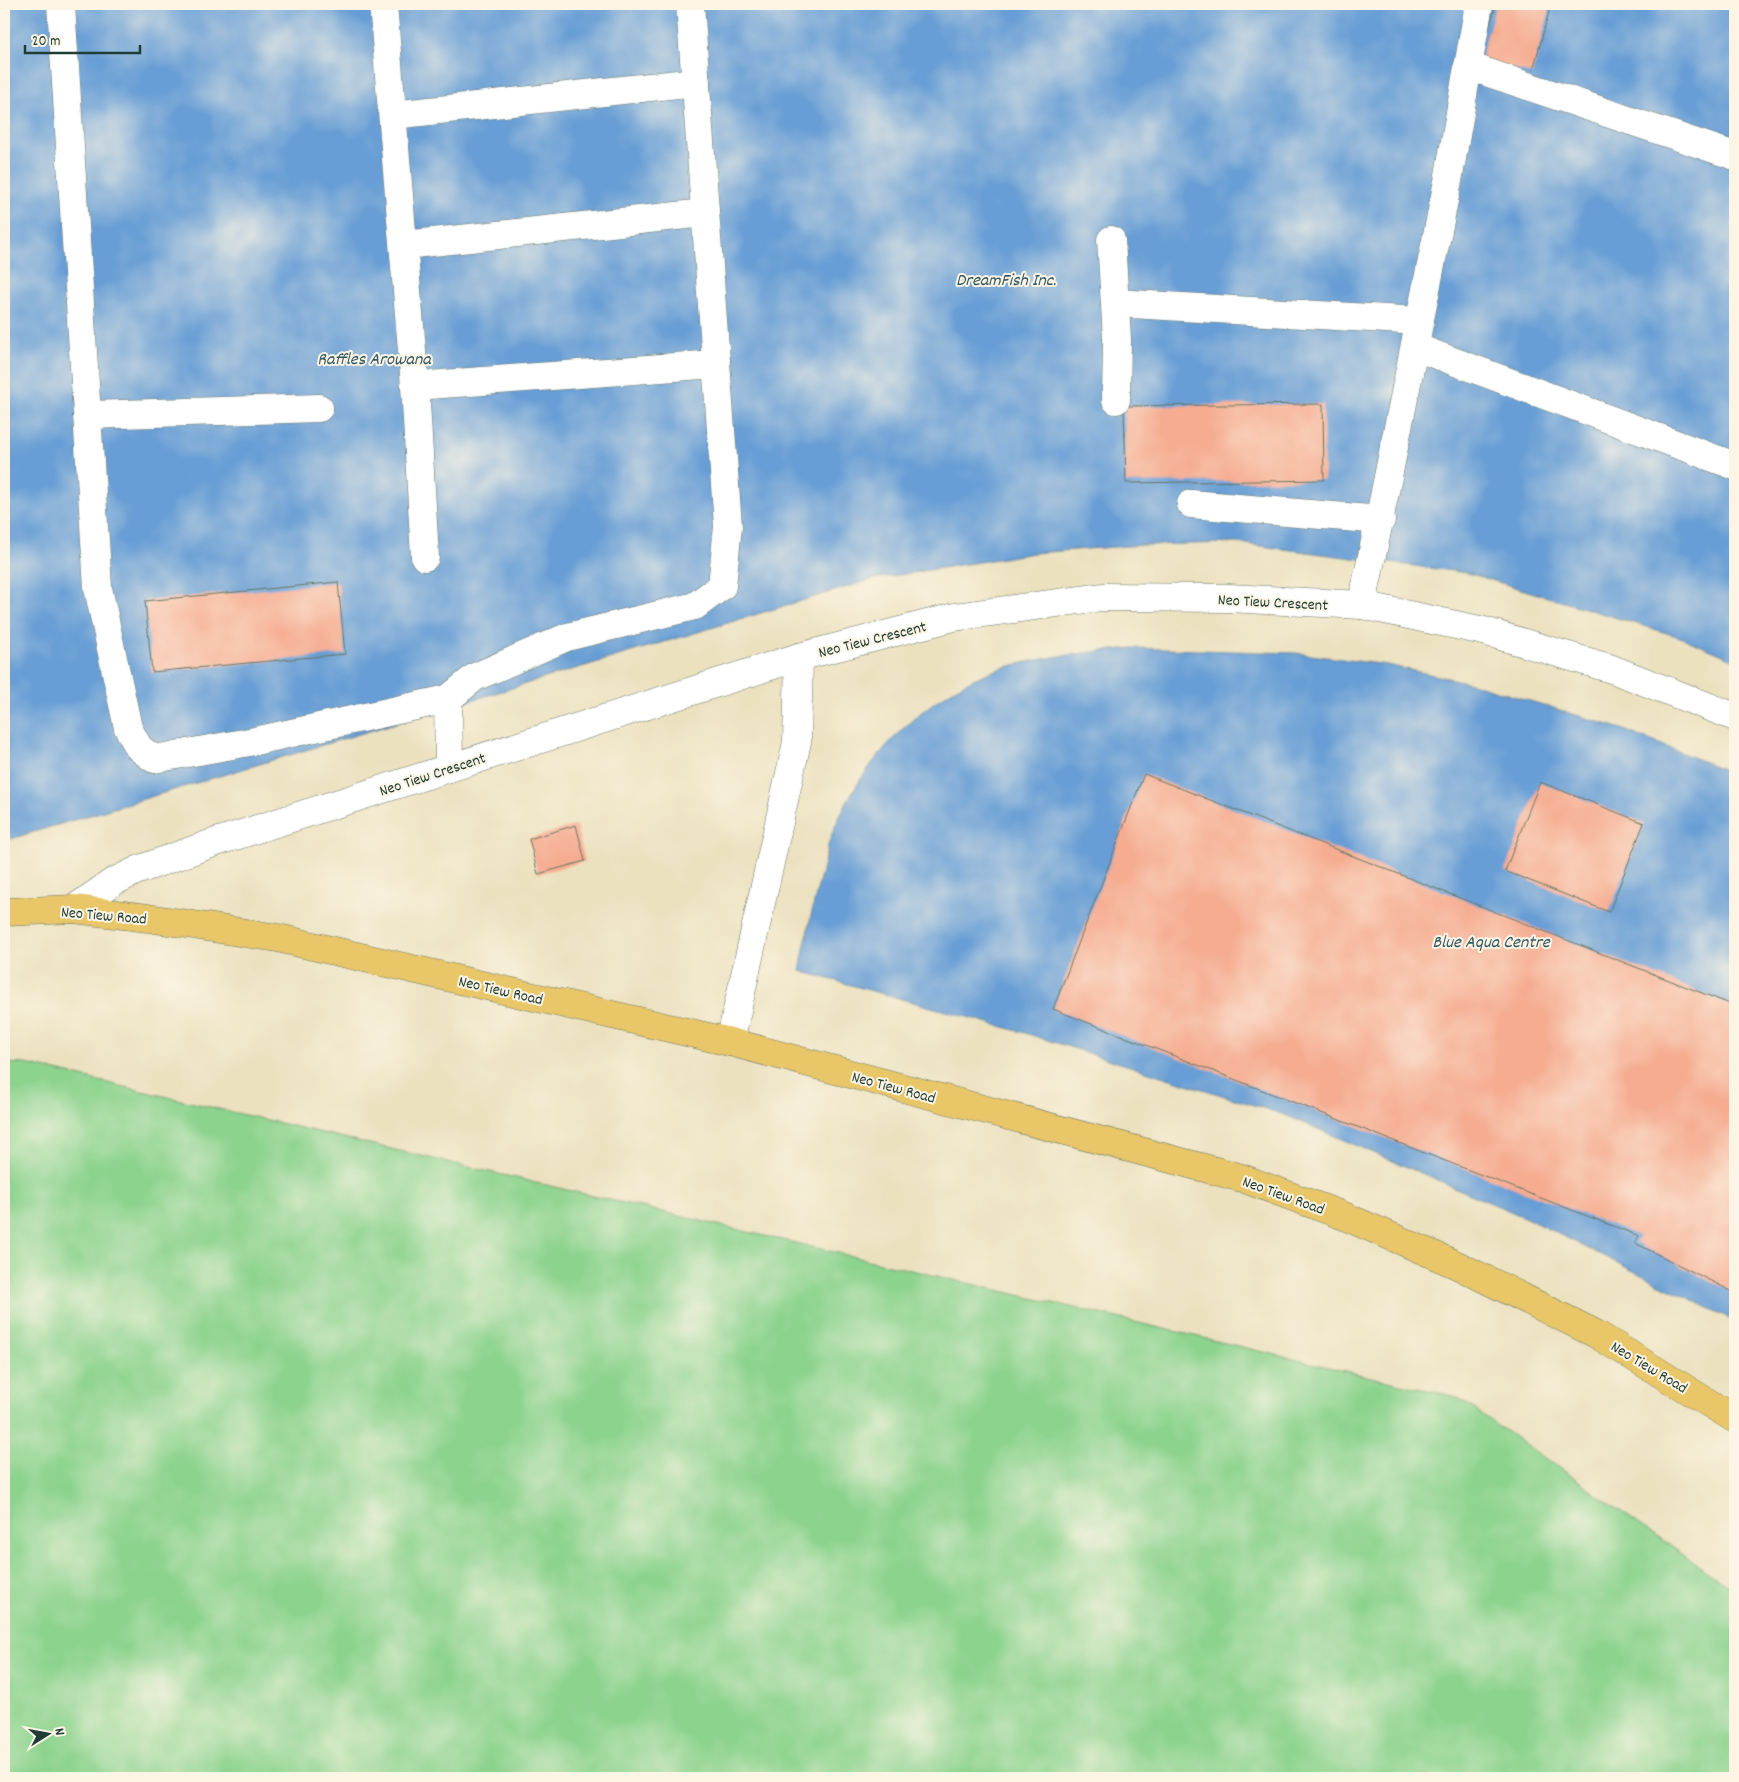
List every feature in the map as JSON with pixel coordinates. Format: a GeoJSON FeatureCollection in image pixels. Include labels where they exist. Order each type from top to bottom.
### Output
{"type":"FeatureCollection","features":[{"type":"Feature","properties":{"kind":"main road","name":"Neo Tiew Road"},"geometry":{"type":"LineString","coordinates":[[4,912],[74,909],[148,918],[278,938],[730,1042],[1242,1178],[1344,1216],[1457,1265],[1596,1334],[1735,1419]]}},
{"type":"Feature","properties":{"kind":"street"},"geometry":{"type":"LineString","coordinates":[[61,4],[98,588],[128,728],[139,748],[154,759],[174,757],[448,699],[475,676],[567,637],[695,606],[722,586],[728,526],[690,4]]}},
{"type":"Feature","properties":{"kind":"street"},"geometry":{"type":"LineString","coordinates":[[383,4],[415,386],[425,557]]}},
{"type":"Feature","properties":{"kind":"street"},"geometry":{"type":"LineString","coordinates":[[1362,605],[1381,520],[1420,321],[1479,4]]}},
{"type":"Feature","properties":{"kind":"street"},"geometry":{"type":"LineString","coordinates":[[1468,66],[1735,156]]}},
{"type":"Feature","properties":{"kind":"street"},"geometry":{"type":"LineString","coordinates":[[393,115],[696,82]]}},
{"type":"Feature","properties":{"kind":"street"},"geometry":{"type":"LineString","coordinates":[[404,245],[705,213]]}},
{"type":"Feature","properties":{"kind":"street"},"geometry":{"type":"LineString","coordinates":[[1111,240],[1117,339],[1116,400]]}},
{"type":"Feature","properties":{"kind":"street"},"geometry":{"type":"LineString","coordinates":[[1115,303],[1420,321]]}},
{"type":"Feature","properties":{"kind":"street"},"geometry":{"type":"LineString","coordinates":[[1414,347],[1735,466]]}},
{"type":"Feature","properties":{"kind":"street"},"geometry":{"type":"LineString","coordinates":[[415,386],[716,364]]}},
{"type":"Feature","properties":{"kind":"street"},"geometry":{"type":"LineString","coordinates":[[87,415],[320,408]]}},
{"type":"Feature","properties":{"kind":"street"},"geometry":{"type":"LineString","coordinates":[[1191,504],[1381,520]]}},
{"type":"Feature","properties":{"kind":"street","name":"Neo Tiew Crescent"},"geometry":{"type":"LineString","coordinates":[[74,909],[112,882],[138,870],[213,843],[799,657],[954,617],[1102,597],[1228,598],[1362,605],[1484,632],[1612,669],[1735,717]]}},
{"type":"Feature","properties":{"kind":"street","name":"Neo Tiew Crescent"},"geometry":{"type":"LineString","coordinates":[[730,1042],[797,742],[799,657]]}},
{"type":"Feature","properties":{"kind":"street"},"geometry":{"type":"LineString","coordinates":[[448,699],[449,768]]}},
{"type":"Feature","properties":{"kind":"green space"},"geometry":{"type":"Polygon","coordinates":[[[4,1063],[26,1064],[1457,1397],[1735,1591],[1735,1778],[4,1778],[4,1063]]]}},
{"type":"Feature","properties":{"kind":"water"},"geometry":{"type":"Polygon","coordinates":[[[4,4],[1735,4],[1735,660],[1680,637],[1468,573],[1237,543],[1142,545],[1034,553],[874,579],[4,841],[4,4]]]}},
{"type":"Feature","properties":{"kind":"water","name":"Blue Aqua Centre"},"geometry":{"type":"Polygon","coordinates":[[[1133,648],[1296,653],[1387,665],[1471,683],[1619,728],[1735,774],[1735,1321],[1524,1217],[1285,1115],[1025,1033],[800,971],[807,933],[832,834],[844,807],[860,780],[901,731],[924,710],[950,692],[978,677],[1006,667],[1053,657],[1133,648]]]}},
{"type":"Feature","properties":{"kind":"building"},"geometry":{"type":"Polygon","coordinates":[[[1496,4],[1551,4],[1532,74],[1480,60],[1496,4]]]}},
{"type":"Feature","properties":{"kind":"building"},"geometry":{"type":"Polygon","coordinates":[[[1323,404],[1324,480],[1126,483],[1124,406],[1323,404]]]}},
{"type":"Feature","properties":{"kind":"building"},"geometry":{"type":"Polygon","coordinates":[[[338,582],[345,654],[152,672],[145,601],[338,582]]]}},
{"type":"Feature","properties":{"kind":"building"},"geometry":{"type":"Polygon","coordinates":[[[1144,774],[1735,1006],[1735,1293],[1635,1243],[1639,1236],[1053,1009],[1144,774]]]}},
{"type":"Feature","properties":{"kind":"building"},"geometry":{"type":"Polygon","coordinates":[[[1540,782],[1644,823],[1609,912],[1505,871],[1540,782]]]}},
{"type":"Feature","properties":{"kind":"building"},"geometry":{"type":"Polygon","coordinates":[[[576,825],[585,861],[538,874],[529,839],[576,825]]]}},
{"type":"Feature","properties":{"kind":"water label","name":"DreamFish Inc."},"geometry":{"type":"Point","coordinates":[1006,279]}},
{"type":"Feature","properties":{"kind":"water label","name":"Raffles Arowana"},"geometry":{"type":"Point","coordinates":[374,358]}}]}
